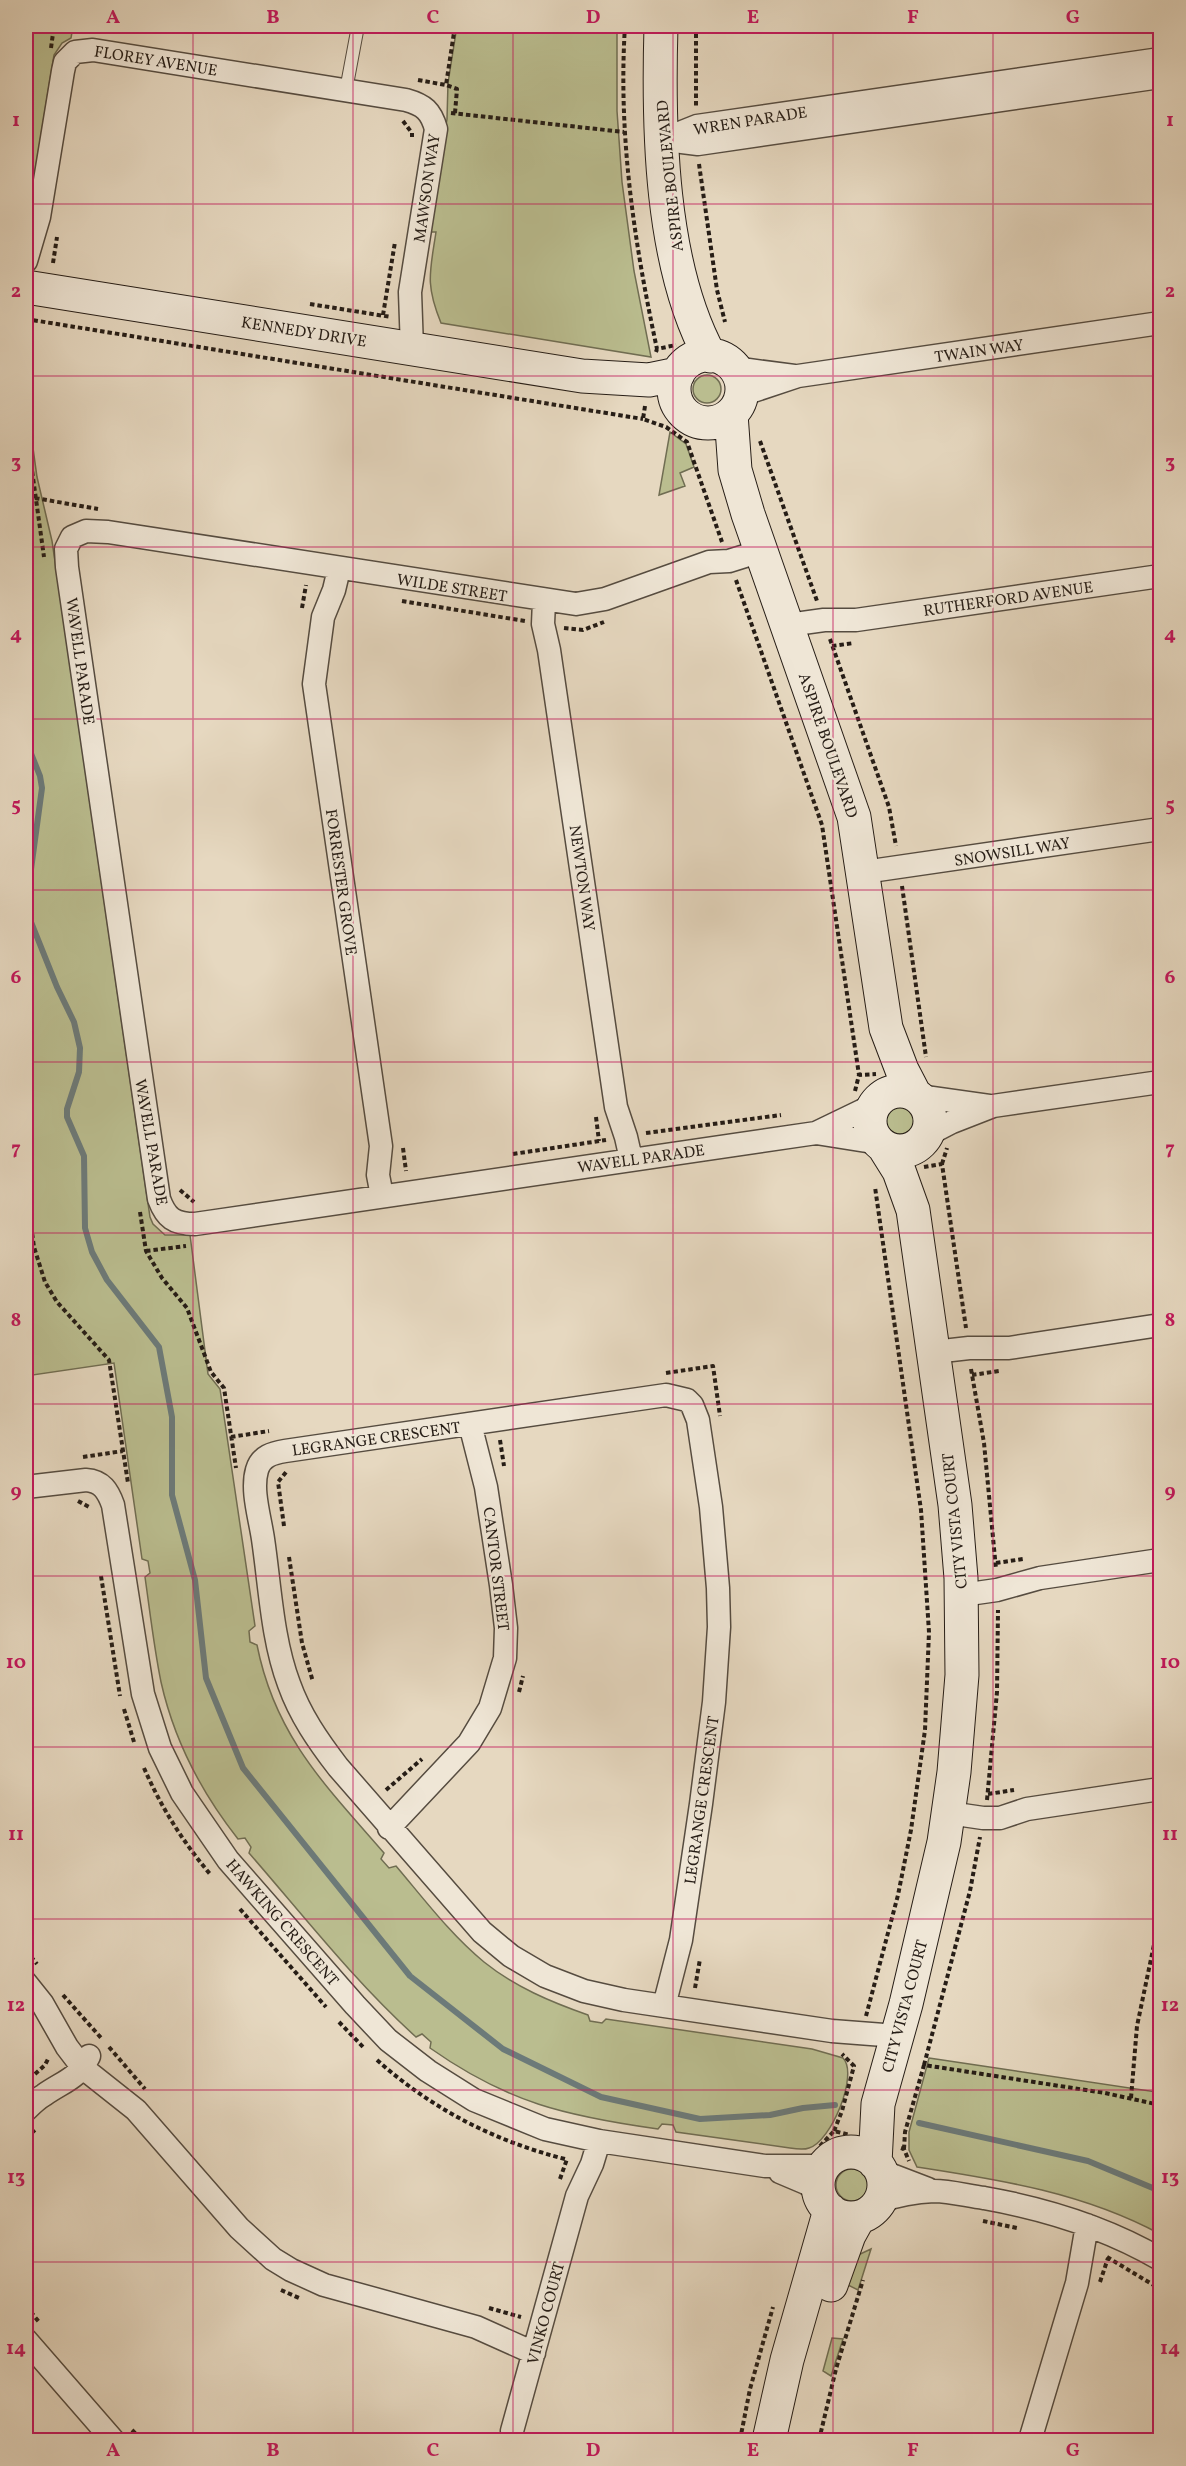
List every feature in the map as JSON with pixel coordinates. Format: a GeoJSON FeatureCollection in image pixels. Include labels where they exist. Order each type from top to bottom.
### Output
{"type":"FeatureCollection","features":[{"type":"Feature","properties":{"kind":"street","name":"ASPIRE BOULEVARD"},"geometry":{"type":"LineString","coordinates":[[661,26],[662,140],[670,219],[683,290],[688,375],[735,470],[855,818],[886,1028],[902,1070],[917,1095]]}},
{"type":"Feature","properties":{"kind":"street","name":"FLOREY AVENUE"},"geometry":{"type":"LineString","coordinates":[[29,279],[63,71],[75,52],[93,50],[406,100]]}},
{"type":"Feature","properties":{"kind":"street","name":"WREN PARADE"},"geometry":{"type":"LineString","coordinates":[[697,135],[1161,59]]}},
{"type":"Feature","properties":{"kind":"street","name":"WREN PARADE"},"geometry":{"type":"LineString","coordinates":[[662,140],[1161,77]]}},
{"type":"Feature","properties":{"kind":"street","name":"MAWSON WAY"},"geometry":{"type":"LineString","coordinates":[[395,336],[410,292],[436,136],[444,115],[406,100]]}},
{"type":"Feature","properties":{"kind":"street","name":"KENNEDY DRIVE"},"geometry":{"type":"LineString","coordinates":[[29,279],[395,336],[582,376],[688,375],[688,415]]}},
{"type":"Feature","properties":{"kind":"street","name":"TWAIN WAY"},"geometry":{"type":"LineString","coordinates":[[688,375],[798,376],[1161,323]]}},
{"type":"Feature","properties":{"kind":"street"},"geometry":{"type":"LineString","coordinates":[[688,375],[714,423],[688,415]]}},
{"type":"Feature","properties":{"kind":"street","name":"ASPIRE BOULEVARD"},"geometry":{"type":"LineString","coordinates":[[688,415],[735,470]]}},
{"type":"Feature","properties":{"kind":"street","name":"WAVELL PARADE"},"geometry":{"type":"LineString","coordinates":[[190,545],[94,531],[72,537],[66,549],[159,1199],[166,1216],[187,1224],[816,1133],[882,1145]]}},
{"type":"Feature","properties":{"kind":"street","name":"WILDE STREET"},"geometry":{"type":"LineString","coordinates":[[190,545],[553,602],[593,603],[718,550],[759,544]]}},
{"type":"Feature","properties":{"kind":"street","name":"FORRESTER GROVE"},"geometry":{"type":"LineString","coordinates":[[332,568],[321,588],[323,617],[314,676],[315,694],[381,1146],[378,1175],[389,1195]]}},
{"type":"Feature","properties":{"kind":"street","name":"RUTHERFORD AVENUE"},"geometry":{"type":"LineString","coordinates":[[791,634],[824,620],[856,620],[1161,576]]}},
{"type":"Feature","properties":{"kind":"street","name":"NEWTON WAY"},"geometry":{"type":"LineString","coordinates":[[553,602],[543,624],[549,650],[616,1107],[614,1138],[624,1160]]}},
{"type":"Feature","properties":{"kind":"street","name":"SNOWSILL WAY"},"geometry":{"type":"LineString","coordinates":[[864,872],[1161,829]]}},
{"type":"Feature","properties":{"kind":"street","name":"ASPIRE BOULEVARD"},"geometry":{"type":"LineString","coordinates":[[870,1094],[886,1028]]}},
{"type":"Feature","properties":{"kind":"street"},"geometry":{"type":"LineString","coordinates":[[913,1210],[936,1145],[952,1122],[993,1106],[1161,1082]]}},
{"type":"Feature","properties":{"kind":"street"},"geometry":{"type":"LineString","coordinates":[[913,1210],[899,1171],[873,1135],[869,1125],[870,1094],[895,1091],[993,1106]]}},
{"type":"Feature","properties":{"kind":"street","name":"WAVELL PARADE"},"geometry":{"type":"LineString","coordinates":[[816,1133],[870,1094]]}},
{"type":"Feature","properties":{"kind":"street"},"geometry":{"type":"LineString","coordinates":[[917,1095],[924,1102],[936,1145]]}},
{"type":"Feature","properties":{"kind":"street"},"geometry":{"type":"LineString","coordinates":[[882,1145],[901,1151],[936,1145]]}},
{"type":"Feature","properties":{"kind":"street","name":"CITY VISTA COURT"},"geometry":{"type":"LineString","coordinates":[[769,2440],[787,2360],[858,2168],[878,2104],[938,1872],[950,1806],[962,1675],[962,1586],[955,1505],[913,1210]]}},
{"type":"Feature","properties":{"kind":"street"},"geometry":{"type":"LineString","coordinates":[[935,1359],[970,1359],[1009,1348],[1161,1325]]}},
{"type":"Feature","properties":{"kind":"street","name":"LEGRANGE CRESCENT"},"geometry":{"type":"LineString","coordinates":[[674,2000],[711,1730],[718,1639],[718,1588],[711,1507],[696,1411],[692,1405],[681,1397],[666,1395],[480,1429],[285,1451],[273,1453],[263,1459],[257,1469],[256,1483],[283,1661],[289,1683],[307,1723],[338,1767],[388,1809],[482,1932],[511,1956],[545,1976],[584,1991],[674,2000],[895,2044]]}},
{"type":"Feature","properties":{"kind":"street","name":"CANTOR STREET"},"geometry":{"type":"LineString","coordinates":[[388,1809],[433,1764],[459,1755],[481,1726],[497,1688],[505,1658],[504,1610],[480,1429]]}},
{"type":"Feature","properties":{"kind":"street","name":"HAWKING CRESCENT"},"geometry":{"type":"LineString","coordinates":[[26,1487],[86,1479],[99,1483],[108,1493],[113,1505],[138,1669],[160,1748],[182,1793],[228,1860],[372,2025],[405,2055],[454,2089],[494,2110],[545,2129],[590,2140],[765,2166],[806,2182],[858,2168],[935,2191],[1028,2207],[1095,2228],[1161,2259]]}},
{"type":"Feature","properties":{"kind":"street"},"geometry":{"type":"LineString","coordinates":[[962,1586],[997,1590],[1040,1578],[1161,1560]]}},
{"type":"Feature","properties":{"kind":"street"},"geometry":{"type":"LineString","coordinates":[[950,1806],[1027,1809],[1161,1789]]}},
{"type":"Feature","properties":{"kind":"street"},"geometry":{"type":"LineString","coordinates":[[34,1977],[50,1995],[69,2024],[83,2061],[116,2077],[136,2110],[251,2240],[291,2270],[324,2285],[481,2318],[527,2334]]}},
{"type":"Feature","properties":{"kind":"street"},"geometry":{"type":"LineString","coordinates":[[33,2094],[73,2078],[83,2061]]}},
{"type":"Feature","properties":{"kind":"street","name":"VINKO COURT"},"geometry":{"type":"LineString","coordinates":[[577,2196],[579,2163],[590,2140]]}},
{"type":"Feature","properties":{"kind":"street","name":"VINKO COURT"},"geometry":{"type":"LineString","coordinates":[[513,2436],[527,2334],[577,2196],[592,2164],[590,2140]]}},
{"type":"Feature","properties":{"kind":"street","name":"CITY VISTA COURT"},"geometry":{"type":"LineString","coordinates":[[790,2440],[804,2373],[842,2254],[858,2168]]}},
{"type":"Feature","properties":{"kind":"street"},"geometry":{"type":"LineString","coordinates":[[1077,2283],[1094,2252],[1095,2228]]}},
{"type":"Feature","properties":{"kind":"street"},"geometry":{"type":"LineString","coordinates":[[1030,2440],[1095,2228]]}},
{"type":"Feature","properties":{"kind":"street"},"geometry":{"type":"LineString","coordinates":[[26,2340],[113,2440]]}},
{"type":"Feature","properties":{"kind":"lane"},"geometry":{"type":"LineString","coordinates":[[346,90],[358,26]]}},
{"type":"Feature","properties":{"kind":"path"},"geometry":{"type":"LineString","coordinates":[[26,36],[29,26]]}},
{"type":"Feature","properties":{"kind":"path"},"geometry":{"type":"LineString","coordinates":[[446,85],[455,26]]}},
{"type":"Feature","properties":{"kind":"path"},"geometry":{"type":"LineString","coordinates":[[625,26],[624,132],[629,193],[641,276],[688,375]]}},
{"type":"Feature","properties":{"kind":"path"},"geometry":{"type":"LineString","coordinates":[[696,26],[697,135],[717,290],[727,334],[688,375],[666,427],[687,442],[718,550],[822,825],[870,1094]]}},
{"type":"Feature","properties":{"kind":"path"},"geometry":{"type":"LineString","coordinates":[[410,144],[412,133],[406,100],[446,85],[457,89],[444,115],[624,132]]}},
{"type":"Feature","properties":{"kind":"path"},"geometry":{"type":"LineString","coordinates":[[395,336],[396,235]]}},
{"type":"Feature","properties":{"kind":"path"},"geometry":{"type":"LineString","coordinates":[[26,319],[688,375]]}},
{"type":"Feature","properties":{"kind":"path"},"geometry":{"type":"LineString","coordinates":[[35,498],[103,510]]}},
{"type":"Feature","properties":{"kind":"path"},"geometry":{"type":"LineString","coordinates":[[26,1189],[35,1254],[45,1282],[57,1302],[109,1360],[129,1493]]}},
{"type":"Feature","properties":{"kind":"path"},"geometry":{"type":"LineString","coordinates":[[146,1251],[162,1278],[187,1308],[210,1372],[224,1388],[236,1472]]}},
{"type":"Feature","properties":{"kind":"path"},"geometry":{"type":"LineString","coordinates":[[231,1437],[282,1429],[288,1471],[278,1482],[284,1528]]}},
{"type":"Feature","properties":{"kind":"path"},"geometry":{"type":"LineString","coordinates":[[480,1429],[512,1438]]}},
{"type":"Feature","properties":{"kind":"path"},"geometry":{"type":"LineString","coordinates":[[288,1550],[302,1643],[317,1693]]}},
{"type":"Feature","properties":{"kind":"path"},"geometry":{"type":"LineString","coordinates":[[379,1781],[388,1809],[433,1764]]}},
{"type":"Feature","properties":{"kind":"path"},"geometry":{"type":"LineString","coordinates":[[1131,2098],[1137,2026],[1161,1916]]}},
{"type":"Feature","properties":{"kind":"path"},"geometry":{"type":"LineString","coordinates":[[26,1951],[34,1977]]}},
{"type":"Feature","properties":{"kind":"path"},"geometry":{"type":"LineString","coordinates":[[674,2000],[707,1990]]}},
{"type":"Feature","properties":{"kind":"path"},"geometry":{"type":"LineString","coordinates":[[50,1995],[146,2089]]}},
{"type":"Feature","properties":{"kind":"path"},"geometry":{"type":"LineString","coordinates":[[855,2012],[866,2014]]}},
{"type":"Feature","properties":{"kind":"path"},"geometry":{"type":"LineString","coordinates":[[33,2094],[48,2061],[50,2051]]}},
{"type":"Feature","properties":{"kind":"path"},"geometry":{"type":"LineString","coordinates":[[841,2053],[854,2066],[842,2111],[858,2168],[905,2132],[924,2066],[1161,2104]]}},
{"type":"Feature","properties":{"kind":"path"},"geometry":{"type":"LineString","coordinates":[[559,2182],[566,2159],[579,2163]]}},
{"type":"Feature","properties":{"kind":"path"},"geometry":{"type":"LineString","coordinates":[[979,2220],[1021,2229]]}},
{"type":"Feature","properties":{"kind":"path"},"geometry":{"type":"LineString","coordinates":[[1094,2252],[1161,2289]]}},
{"type":"Feature","properties":{"kind":"path"},"geometry":{"type":"LineString","coordinates":[[819,2440],[836,2369],[865,2274]]}},
{"type":"Feature","properties":{"kind":"path"},"geometry":{"type":"LineString","coordinates":[[481,2318],[527,2334],[524,2306]]}},
{"type":"Feature","properties":{"kind":"green space"},"geometry":{"type":"Polygon","coordinates":[[[26,26],[73,26],[71,38],[62,43],[54,55],[26,228],[26,26]]]}},
{"type":"Feature","properties":{"kind":"green space"},"geometry":{"type":"Polygon","coordinates":[[[457,26],[617,26],[617,111],[622,182],[634,271],[651,357],[441,323],[433,298],[430,278],[436,232],[429,232],[447,119],[448,83],[457,26]]]}},
{"type":"Feature","properties":{"kind":"green space"},"geometry":{"type":"Polygon","coordinates":[[[707,375],[717,379],[721,389],[717,399],[707,403],[697,399],[693,389],[697,379],[707,375]]]}},
{"type":"Feature","properties":{"kind":"green space"},"geometry":{"type":"Polygon","coordinates":[[[26,397],[37,477],[52,541],[150,1217],[153,1224],[165,1235],[190,1235],[208,1374],[220,1389],[255,1626],[249,1631],[250,1642],[257,1645],[265,1677],[276,1706],[305,1758],[384,1853],[381,1859],[389,1868],[396,1866],[460,1940],[484,1962],[508,1979],[547,1999],[588,2015],[590,2021],[602,2023],[606,2019],[812,2049],[843,2058],[847,2066],[848,2078],[840,2107],[826,2134],[809,2148],[795,2149],[676,2132],[673,2125],[662,2124],[658,2129],[595,2119],[512,2094],[458,2067],[430,2048],[431,2042],[422,2034],[416,2037],[394,2016],[309,1924],[249,1853],[251,1847],[245,1838],[238,1839],[212,1803],[181,1745],[161,1682],[154,1643],[145,1577],[150,1573],[148,1561],[142,1559],[114,1363],[26,1376],[26,397]]]}},
{"type":"Feature","properties":{"kind":"green space"},"geometry":{"type":"Polygon","coordinates":[[[670,432],[686,444],[694,467],[680,473],[685,486],[659,495],[670,432]]]}},
{"type":"Feature","properties":{"kind":"green space"},"geometry":{"type":"Polygon","coordinates":[[[900,1106],[910,1110],[914,1120],[910,1130],[900,1134],[890,1130],[886,1120],[890,1110],[900,1106]]]}},
{"type":"Feature","properties":{"kind":"green space"},"geometry":{"type":"Polygon","coordinates":[[[929,2058],[1156,2092],[1157,2082],[1160,2080],[1160,2234],[1102,2208],[1072,2198],[1011,2183],[917,2167],[909,2150],[909,2132],[929,2058]]]}},
{"type":"Feature","properties":{"kind":"green space"},"geometry":{"type":"Polygon","coordinates":[[[852,2169],[863,2174],[868,2185],[863,2196],[852,2201],[841,2196],[836,2185],[841,2174],[852,2169]]]}},
{"type":"Feature","properties":{"kind":"green space"},"geometry":{"type":"Polygon","coordinates":[[[871,2249],[858,2290],[848,2285],[858,2255],[871,2249]]]}},
{"type":"Feature","properties":{"kind":"green space"},"geometry":{"type":"Polygon","coordinates":[[[832,2338],[843,2339],[831,2376],[823,2371],[832,2338]]]}},
{"type":"Feature","properties":{"kind":"waterway"},"geometry":{"type":"LineString","coordinates":[[26,741],[40,776],[42,788],[29,884],[29,917],[57,987],[74,1022],[80,1048],[79,1072],[67,1109],[67,1117],[84,1156],[85,1228],[92,1252],[107,1280],[159,1347],[172,1417],[172,1495],[195,1580],[206,1678],[243,1768],[410,1976],[503,2049],[601,2097],[700,2119],[770,2115],[803,2108],[835,2105]]}},
{"type":"Feature","properties":{"kind":"waterway"},"geometry":{"type":"LineString","coordinates":[[919,2123],[1088,2161],[1160,2191]]}}]}
